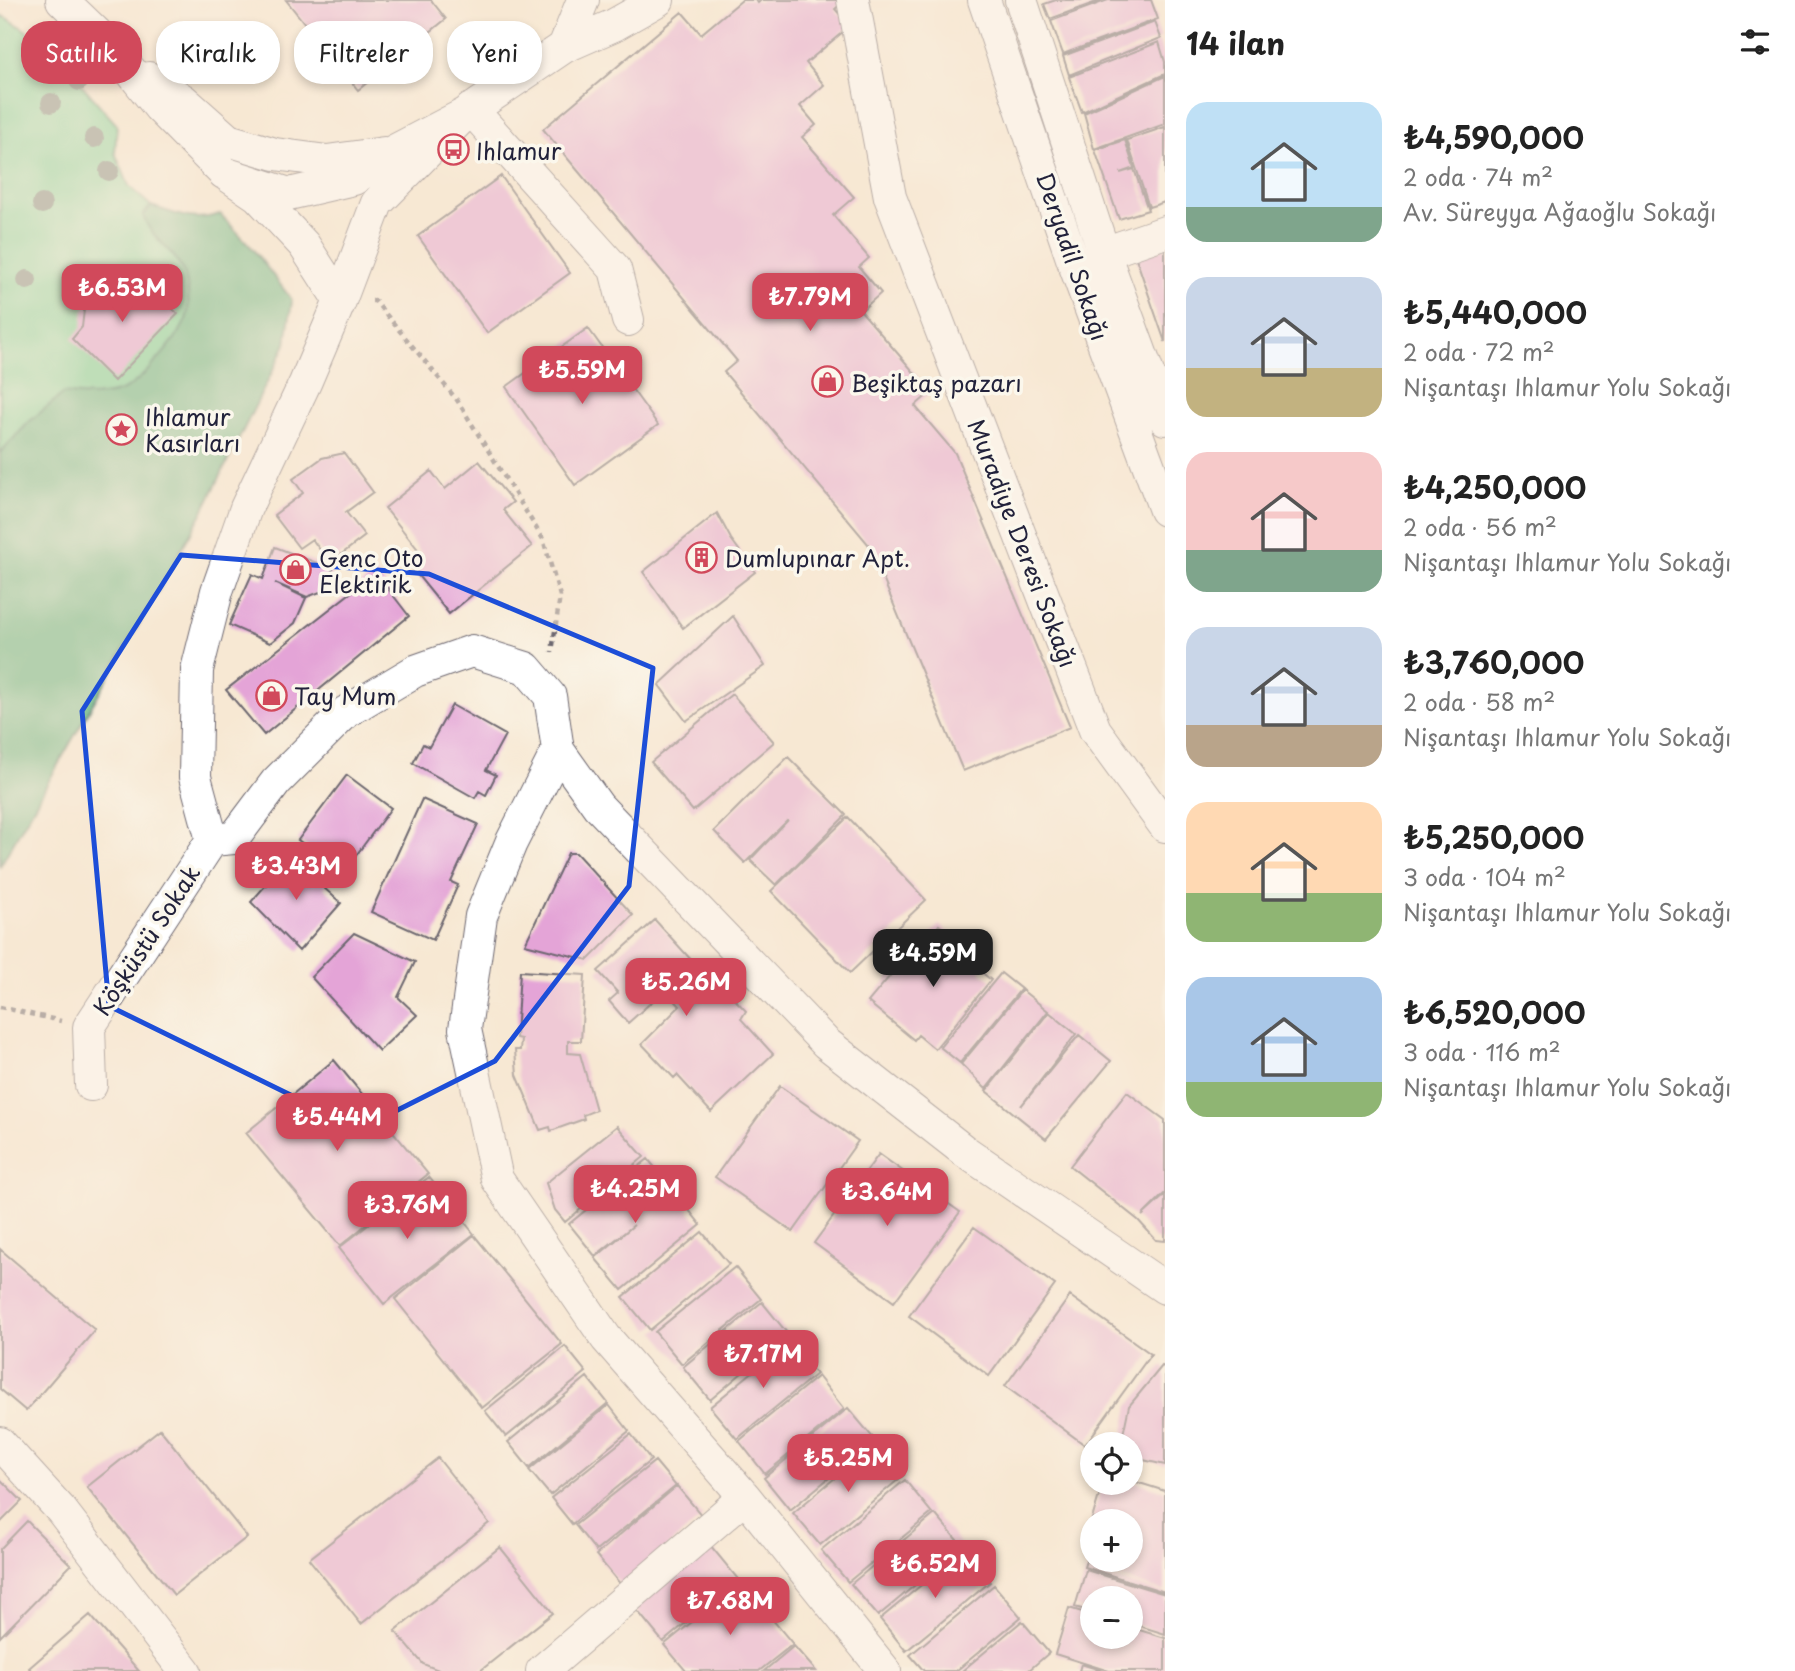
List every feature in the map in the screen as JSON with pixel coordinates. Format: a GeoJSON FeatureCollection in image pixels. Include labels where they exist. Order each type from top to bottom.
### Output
{"type":"FeatureCollection","features":[{"type":"Feature","properties":{"kind":"street"},"geometry":{"type":"LineString","coordinates":[[62,0],[83,21]]}},
{"type":"Feature","properties":{"kind":"street"},"geometry":{"type":"LineString","coordinates":[[564,47],[583,0]]}},
{"type":"Feature","properties":{"kind":"street"},"geometry":{"type":"LineString","coordinates":[[224,173],[289,194],[354,179],[392,152],[468,111],[564,47],[614,25],[658,0]]}},
{"type":"Feature","properties":{"kind":"street","name":"Muradiye Deresi Sokağı"},"geometry":{"type":"LineString","coordinates":[[853,0],[890,197],[1095,730],[1165,826]]}},
{"type":"Feature","properties":{"kind":"street","name":"Deryadil Sokağı"},"geometry":{"type":"LineString","coordinates":[[985,0],[1073,261],[1165,510]]}},
{"type":"Feature","properties":{"kind":"street","name":"Deryadil Sokağı"},"geometry":{"type":"LineString","coordinates":[[1021,0],[1104,253],[1165,419]]}},
{"type":"Feature","properties":{"kind":"street"},"geometry":{"type":"LineString","coordinates":[[142,74],[183,100],[228,140],[275,154],[327,161],[392,152]]}},
{"type":"Feature","properties":{"kind":"street"},"geometry":{"type":"LineString","coordinates":[[141,84],[159,107],[224,173],[257,196],[304,245],[340,301]]}},
{"type":"Feature","properties":{"kind":"street"},"geometry":{"type":"LineString","coordinates":[[468,111],[377,203],[305,383],[246,508],[217,591],[197,670],[195,777],[212,840],[234,838],[276,782],[346,712],[415,671],[472,651],[526,668],[550,696],[558,750],[598,806],[826,1043],[962,1150],[1165,1288]]}},
{"type":"Feature","properties":{"kind":"street"},"geometry":{"type":"LineString","coordinates":[[468,111],[615,269],[628,320]]}},
{"type":"Feature","properties":{"kind":"street"},"geometry":{"type":"LineString","coordinates":[[1104,253],[1165,232]]}},
{"type":"Feature","properties":{"kind":"street"},"geometry":{"type":"LineString","coordinates":[[558,750],[511,842],[481,916],[465,1029],[497,1179],[606,1338],[745,1497],[886,1671]]}},
{"type":"Feature","properties":{"kind":"street","name":"Köşküstü Sokak"},"geometry":{"type":"LineString","coordinates":[[91,1085],[89,1027],[212,840]]}},
{"type":"Feature","properties":{"kind":"street"},"geometry":{"type":"LineString","coordinates":[[0,1443],[61,1510],[185,1671]]}},
{"type":"Feature","properties":{"kind":"street"},"geometry":{"type":"LineString","coordinates":[[542,1671],[745,1497]]}},
{"type":"Feature","properties":{"kind":"path"},"geometry":{"type":"LineString","coordinates":[[375,301],[457,400],[543,538],[560,596],[552,653]]}},
{"type":"Feature","properties":{"kind":"path"},"geometry":{"type":"LineString","coordinates":[[0,1007],[89,1027]]}},
{"type":"Feature","properties":{"kind":"highlighted area"},"geometry":{"type":"Polygon","coordinates":[[[181,555],[429,574],[653,668],[629,886],[495,1061],[360,1129],[109,1006],[82,711],[181,555]]]}},
{"type":"Feature","properties":{"kind":"green space","name":"Ihlamur Kasırları"},"geometry":{"type":"Polygon","coordinates":[[[0,15],[21,27],[21,84],[81,84],[117,125],[115,153],[129,186],[151,206],[182,216],[203,220],[220,214],[251,247],[292,300],[286,344],[202,513],[0,866],[0,15]]]}},
{"type":"Feature","properties":{"kind":"green space","name":"Ihlamur Kasırları"},"geometry":{"type":"Polygon","coordinates":[[[151,206],[193,218],[220,214],[251,247],[292,300],[286,344],[202,513],[0,866],[0,453],[30,421],[64,393],[101,395],[116,393],[131,385],[159,359],[176,337],[186,319],[188,309],[185,276],[176,259],[146,223],[143,215],[151,206]]]}},
{"type":"Feature","properties":{"kind":"building"},"geometry":{"type":"Polygon","coordinates":[[[286,0],[431,0],[446,19],[433,29],[433,21],[303,21],[286,0]]]}},
{"type":"Feature","properties":{"kind":"building","name":"Beşiktaş pazarı"},"geometry":{"type":"Polygon","coordinates":[[[742,0],[756,0],[758,3],[761,0],[843,2],[835,9],[850,26],[806,63],[824,85],[800,106],[816,125],[802,137],[854,197],[833,215],[869,258],[859,267],[881,293],[861,311],[931,392],[915,406],[955,453],[1070,727],[963,771],[869,545],[724,372],[737,361],[543,129],[682,12],[701,34],[742,0]]]}},
{"type":"Feature","properties":{"kind":"building"},"geometry":{"type":"Polygon","coordinates":[[[1056,0],[1102,0],[1050,19],[1044,4],[1056,0]]]}},
{"type":"Feature","properties":{"kind":"building"},"geometry":{"type":"Polygon","coordinates":[[[1108,0],[1151,0],[1158,19],[1063,54],[1051,21],[1108,0]]]}},
{"type":"Feature","properties":{"kind":"building"},"geometry":{"type":"Polygon","coordinates":[[[1155,22],[1161,38],[1069,75],[1063,56],[1155,22]]]}},
{"type":"Feature","properties":{"kind":"building"},"geometry":{"type":"Polygon","coordinates":[[[1159,42],[1165,62],[1165,74],[1082,112],[1069,77],[1159,42]]]}},
{"type":"Feature","properties":{"kind":"building"},"geometry":{"type":"Polygon","coordinates":[[[1165,76],[1165,124],[1094,149],[1084,113],[1165,76]]]}},
{"type":"Feature","properties":{"kind":"building"},"geometry":{"type":"Polygon","coordinates":[[[353,84],[365,84],[358,90],[353,84]]]}},
{"type":"Feature","properties":{"kind":"building"},"geometry":{"type":"Polygon","coordinates":[[[1165,127],[1165,202],[1149,207],[1127,140],[1165,127]]]}},
{"type":"Feature","properties":{"kind":"building"},"geometry":{"type":"Polygon","coordinates":[[[1125,140],[1134,168],[1120,173],[1134,169],[1148,210],[1119,219],[1095,150],[1125,140]]]}},
{"type":"Feature","properties":{"kind":"building"},"geometry":{"type":"Polygon","coordinates":[[[501,176],[570,273],[487,333],[418,236],[501,176]]]}},
{"type":"Feature","properties":{"kind":"building"},"geometry":{"type":"Polygon","coordinates":[[[1165,248],[1165,342],[1136,258],[1165,248]]]}},
{"type":"Feature","properties":{"kind":"building"},"geometry":{"type":"Polygon","coordinates":[[[134,271],[178,314],[114,381],[72,339],[82,327],[84,310],[94,296],[107,284],[125,281],[134,271]]]}},
{"type":"Feature","properties":{"kind":"building"},"geometry":{"type":"Polygon","coordinates":[[[588,328],[658,425],[575,485],[506,387],[588,328]]]}},
{"type":"Feature","properties":{"kind":"building"},"geometry":{"type":"Polygon","coordinates":[[[344,453],[373,492],[346,512],[365,536],[330,563],[312,539],[299,548],[274,515],[303,493],[293,479],[322,458],[344,453]]]}},
{"type":"Feature","properties":{"kind":"building"},"geometry":{"type":"Polygon","coordinates":[[[479,461],[513,502],[503,510],[532,546],[449,614],[411,567],[424,557],[385,508],[431,471],[445,489],[479,461]]]}},
{"type":"Feature","properties":{"kind":"building","name":"Dumlupınar Apt."},"geometry":{"type":"Polygon","coordinates":[[[717,513],[731,539],[755,572],[683,628],[643,572],[717,513]]]}},
{"type":"Feature","properties":{"kind":"building"},"geometry":{"type":"Polygon","coordinates":[[[275,547],[333,569],[323,591],[307,597],[275,583],[306,598],[295,623],[270,643],[229,625],[252,574],[263,579],[275,547]]]}},
{"type":"Feature","properties":{"kind":"building"},"geometry":{"type":"Polygon","coordinates":[[[376,573],[409,616],[264,735],[226,690],[376,573]]]}},
{"type":"Feature","properties":{"kind":"building"},"geometry":{"type":"Polygon","coordinates":[[[733,616],[765,666],[686,721],[659,685],[733,616]]]}},
{"type":"Feature","properties":{"kind":"building"},"geometry":{"type":"Polygon","coordinates":[[[732,694],[774,742],[693,811],[651,762],[732,694]]]}},
{"type":"Feature","properties":{"kind":"building"},"geometry":{"type":"Polygon","coordinates":[[[452,705],[505,735],[486,770],[496,775],[486,795],[479,791],[475,798],[413,763],[423,744],[429,747],[452,705]]]}},
{"type":"Feature","properties":{"kind":"building"},"geometry":{"type":"Polygon","coordinates":[[[788,757],[846,815],[776,885],[750,860],[788,820],[745,863],[714,831],[788,757]]]}},
{"type":"Feature","properties":{"kind":"building"},"geometry":{"type":"Polygon","coordinates":[[[347,775],[391,808],[343,873],[298,840],[347,775]]]}},
{"type":"Feature","properties":{"kind":"building"},"geometry":{"type":"Polygon","coordinates":[[[422,799],[478,824],[451,882],[458,885],[433,940],[371,912],[422,799]]]}},
{"type":"Feature","properties":{"kind":"building"},"geometry":{"type":"Polygon","coordinates":[[[848,817],[926,900],[850,973],[771,891],[848,817]]]}},
{"type":"Feature","properties":{"kind":"building"},"geometry":{"type":"Polygon","coordinates":[[[568,853],[576,853],[633,915],[588,960],[525,944],[568,853]]]}},
{"type":"Feature","properties":{"kind":"building"},"geometry":{"type":"Polygon","coordinates":[[[293,854],[329,882],[324,888],[341,903],[299,951],[251,902],[293,854]]]}},
{"type":"Feature","properties":{"kind":"building"},"geometry":{"type":"Polygon","coordinates":[[[655,920],[694,963],[677,978],[692,995],[708,982],[717,993],[723,987],[746,1011],[741,1019],[773,1054],[711,1112],[677,1075],[674,1078],[642,1044],[680,1006],[665,990],[628,1023],[609,1001],[618,993],[598,971],[655,920]]]}},
{"type":"Feature","properties":{"kind":"building"},"geometry":{"type":"Polygon","coordinates":[[[939,925],[987,964],[980,971],[991,980],[935,1049],[918,1035],[914,1040],[868,1002],[894,971],[898,974],[939,925]]]}},
{"type":"Feature","properties":{"kind":"building"},"geometry":{"type":"Polygon","coordinates":[[[354,933],[415,962],[398,997],[417,1015],[379,1051],[311,977],[354,933]]]}},
{"type":"Feature","properties":{"kind":"building"},"geometry":{"type":"Polygon","coordinates":[[[520,971],[585,975],[581,1041],[568,1041],[568,1053],[580,1054],[596,1110],[583,1115],[584,1119],[551,1131],[550,1127],[540,1130],[517,1075],[515,1050],[520,1050],[521,1039],[516,1038],[520,971]]]}},
{"type":"Feature","properties":{"kind":"building"},"geometry":{"type":"Polygon","coordinates":[[[1001,973],[1021,989],[960,1063],[940,1047],[1001,973]]]}},
{"type":"Feature","properties":{"kind":"building"},"geometry":{"type":"Polygon","coordinates":[[[1022,990],[1048,1011],[986,1089],[961,1064],[1022,990]]]}},
{"type":"Feature","properties":{"kind":"building"},"geometry":{"type":"Polygon","coordinates":[[[1049,1012],[1076,1034],[1021,1106],[1079,1035],[1111,1061],[1046,1139],[986,1091],[1049,1012]]]}},
{"type":"Feature","properties":{"kind":"building"},"geometry":{"type":"Polygon","coordinates":[[[334,1060],[428,1174],[340,1246],[246,1133],[334,1060]]]}},
{"type":"Feature","properties":{"kind":"building"},"geometry":{"type":"Polygon","coordinates":[[[780,1086],[858,1141],[793,1232],[715,1177],[780,1086]]]}},
{"type":"Feature","properties":{"kind":"building"},"geometry":{"type":"Polygon","coordinates":[[[1127,1092],[1165,1120],[1165,1193],[1142,1216],[1165,1195],[1165,1241],[1156,1240],[1138,1220],[1070,1166],[1127,1092]]]}},
{"type":"Feature","properties":{"kind":"building"},"geometry":{"type":"Polygon","coordinates":[[[617,1126],[644,1157],[565,1222],[555,1210],[546,1183],[617,1126]]]}},
{"type":"Feature","properties":{"kind":"building"},"geometry":{"type":"Polygon","coordinates":[[[879,1154],[960,1212],[894,1302],[814,1243],[879,1154]]]}},
{"type":"Feature","properties":{"kind":"building"},"geometry":{"type":"Polygon","coordinates":[[[648,1159],[701,1225],[622,1290],[595,1258],[634,1225],[595,1256],[569,1224],[648,1159]]]}},
{"type":"Feature","properties":{"kind":"building"},"geometry":{"type":"Polygon","coordinates":[[[429,1177],[474,1234],[384,1304],[339,1248],[429,1177]]]}},
{"type":"Feature","properties":{"kind":"building"},"geometry":{"type":"Polygon","coordinates":[[[974,1227],[1055,1285],[989,1376],[909,1316],[974,1227]]]}},
{"type":"Feature","properties":{"kind":"building"},"geometry":{"type":"Polygon","coordinates":[[[702,1232],[729,1264],[650,1330],[623,1297],[702,1232]]]}},
{"type":"Feature","properties":{"kind":"building"},"geometry":{"type":"Polygon","coordinates":[[[474,1235],[562,1344],[482,1408],[395,1299],[474,1235]]]}},
{"type":"Feature","properties":{"kind":"building"},"geometry":{"type":"Polygon","coordinates":[[[0,1249],[95,1330],[26,1411],[0,1389],[0,1249]]]}},
{"type":"Feature","properties":{"kind":"building"},"geometry":{"type":"Polygon","coordinates":[[[735,1267],[761,1299],[682,1364],[655,1332],[735,1267]]]}},
{"type":"Feature","properties":{"kind":"building"},"geometry":{"type":"Polygon","coordinates":[[[1070,1296],[1151,1354],[1094,1432],[1080,1432],[1080,1441],[1005,1386],[1070,1296]]]}},
{"type":"Feature","properties":{"kind":"building"},"geometry":{"type":"Polygon","coordinates":[[[762,1302],[788,1334],[710,1400],[683,1367],[762,1302]]]}},
{"type":"Feature","properties":{"kind":"building"},"geometry":{"type":"Polygon","coordinates":[[[789,1342],[816,1374],[737,1439],[710,1407],[789,1342]]]}},
{"type":"Feature","properties":{"kind":"building"},"geometry":{"type":"Polygon","coordinates":[[[565,1346],[586,1372],[506,1437],[485,1411],[565,1346]]]}},
{"type":"Feature","properties":{"kind":"building"},"geometry":{"type":"Polygon","coordinates":[[[1162,1366],[1165,1367],[1165,1465],[1143,1460],[1143,1432],[1124,1432],[1129,1406],[1162,1366]]]}},
{"type":"Feature","properties":{"kind":"building"},"geometry":{"type":"Polygon","coordinates":[[[818,1376],[844,1409],[765,1474],[739,1441],[818,1376]]]}},
{"type":"Feature","properties":{"kind":"building"},"geometry":{"type":"Polygon","coordinates":[[[587,1377],[608,1403],[529,1468],[508,1442],[587,1377]]]}},
{"type":"Feature","properties":{"kind":"building"},"geometry":{"type":"Polygon","coordinates":[[[609,1405],[629,1431],[550,1495],[529,1470],[609,1405]]]}},
{"type":"Feature","properties":{"kind":"building"},"geometry":{"type":"Polygon","coordinates":[[[848,1408],[875,1440],[790,1510],[764,1478],[848,1408]]]}},
{"type":"Feature","properties":{"kind":"building"},"geometry":{"type":"Polygon","coordinates":[[[160,1429],[247,1537],[174,1595],[87,1487],[160,1429]]]}},
{"type":"Feature","properties":{"kind":"building"},"geometry":{"type":"Polygon","coordinates":[[[631,1434],[651,1460],[572,1524],[551,1498],[631,1434]]]}},
{"type":"Feature","properties":{"kind":"building"},"geometry":{"type":"Polygon","coordinates":[[[877,1443],[904,1475],[820,1545],[793,1513],[877,1443]]]}},
{"type":"Feature","properties":{"kind":"building"},"geometry":{"type":"Polygon","coordinates":[[[438,1458],[489,1523],[361,1624],[309,1559],[438,1458]]]}},
{"type":"Feature","properties":{"kind":"building"},"geometry":{"type":"Polygon","coordinates":[[[655,1461],[676,1486],[596,1551],[575,1525],[655,1461]]]}},
{"type":"Feature","properties":{"kind":"building"},"geometry":{"type":"Polygon","coordinates":[[[0,1479],[22,1501],[0,1523],[0,1479]]]}},
{"type":"Feature","properties":{"kind":"building"},"geometry":{"type":"Polygon","coordinates":[[[905,1480],[932,1513],[848,1582],[821,1550],[905,1480]]]}},
{"type":"Feature","properties":{"kind":"building"},"geometry":{"type":"Polygon","coordinates":[[[1143,1484],[1165,1491],[1165,1592],[1100,1572],[1143,1572],[1143,1509],[1095,1509],[1099,1495],[1143,1495],[1143,1484]]]}},
{"type":"Feature","properties":{"kind":"building"},"geometry":{"type":"Polygon","coordinates":[[[677,1486],[703,1517],[621,1585],[596,1555],[677,1486]]]}},
{"type":"Feature","properties":{"kind":"building"},"geometry":{"type":"Polygon","coordinates":[[[935,1514],[962,1546],[878,1616],[851,1584],[935,1514]]]}},
{"type":"Feature","properties":{"kind":"building"},"geometry":{"type":"Polygon","coordinates":[[[27,1521],[71,1565],[0,1637],[0,1549],[27,1521]]]}},
{"type":"Feature","properties":{"kind":"building"},"geometry":{"type":"Polygon","coordinates":[[[710,1545],[738,1579],[663,1642],[635,1608],[710,1545]]]}},
{"type":"Feature","properties":{"kind":"building"},"geometry":{"type":"Polygon","coordinates":[[[500,1547],[553,1613],[480,1671],[441,1671],[423,1664],[395,1631],[500,1547]]]}},
{"type":"Feature","properties":{"kind":"building"},"geometry":{"type":"Polygon","coordinates":[[[964,1550],[990,1582],[906,1651],[880,1619],[964,1550]]]}},
{"type":"Feature","properties":{"kind":"building"},"geometry":{"type":"Polygon","coordinates":[[[1085,1572],[1093,1572],[1139,1586],[1081,1586],[1085,1572]]]}},
{"type":"Feature","properties":{"kind":"building"},"geometry":{"type":"Polygon","coordinates":[[[741,1582],[793,1644],[759,1671],[686,1671],[664,1645],[741,1582]]]}},
{"type":"Feature","properties":{"kind":"building"},"geometry":{"type":"Polygon","coordinates":[[[994,1585],[1021,1617],[956,1671],[924,1671],[910,1655],[994,1585]]]}},
{"type":"Feature","properties":{"kind":"building"},"geometry":{"type":"Polygon","coordinates":[[[1143,1587],[1165,1594],[1165,1634],[1143,1627],[1143,1587]]]}},
{"type":"Feature","properties":{"kind":"building"},"geometry":{"type":"Polygon","coordinates":[[[1080,1590],[1080,1608],[1075,1607],[1080,1590]]]}},
{"type":"Feature","properties":{"kind":"building"},"geometry":{"type":"Polygon","coordinates":[[[1069,1608],[1080,1611],[1080,1649],[1143,1649],[1143,1631],[1165,1638],[1165,1671],[1109,1671],[1055,1654],[1069,1608]]]}},
{"type":"Feature","properties":{"kind":"building"},"geometry":{"type":"Polygon","coordinates":[[[90,1615],[139,1671],[32,1671],[29,1668],[90,1615]]]}},
{"type":"Feature","properties":{"kind":"building"},"geometry":{"type":"Polygon","coordinates":[[[1022,1621],[1049,1653],[1028,1671],[962,1671],[1022,1621]]]}},
{"type":"Feature","properties":{"kind":"building"},"geometry":{"type":"Polygon","coordinates":[[[794,1646],[816,1671],[764,1671],[794,1646]]]}},
{"type":"Feature","properties":{"kind":"building"},"geometry":{"type":"Polygon","coordinates":[[[1081,1664],[1100,1670],[1100,1671],[1079,1671],[1081,1664]]]}},
{"type":"Feature","properties":{"kind":"place","name":"Ihlamur"},"geometry":{"type":"Point","coordinates":[453,150]}},
{"type":"Feature","properties":{"kind":"place","name":"Beşiktaş pazarı"},"geometry":{"type":"Point","coordinates":[828,382]}},
{"type":"Feature","properties":{"kind":"place","name":"Ihlamur Kasırları"},"geometry":{"type":"Point","coordinates":[122,429]}},
{"type":"Feature","properties":{"kind":"place","name":"Dumlupınar Apt."},"geometry":{"type":"Point","coordinates":[702,557]}},
{"type":"Feature","properties":{"kind":"place","name":"Genc Oto Elektirik"},"geometry":{"type":"Point","coordinates":[296,570]}},
{"type":"Feature","properties":{"kind":"place","name":"Tay Mum"},"geometry":{"type":"Point","coordinates":[271,695]}}]}
